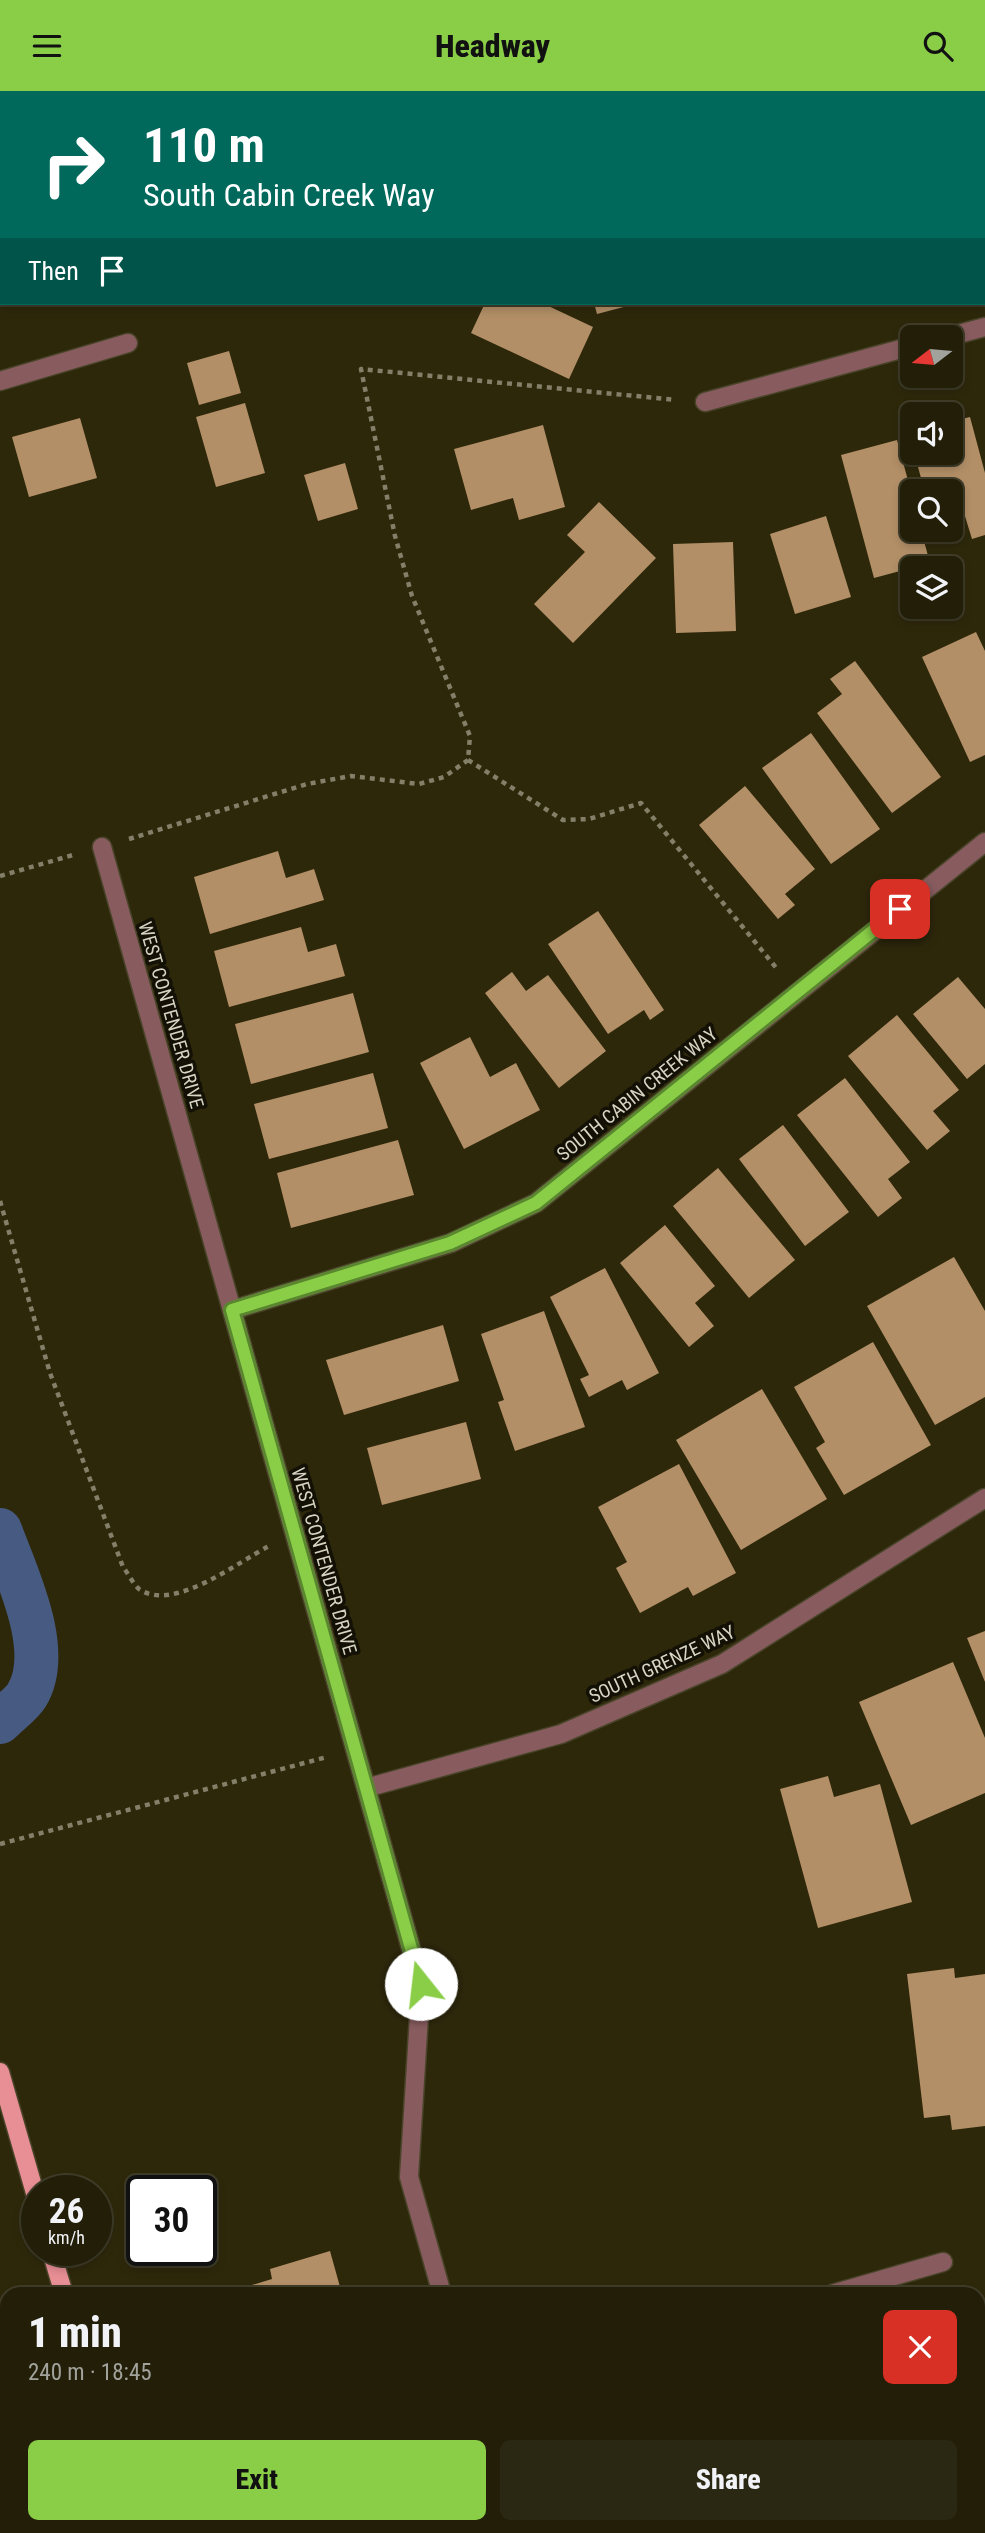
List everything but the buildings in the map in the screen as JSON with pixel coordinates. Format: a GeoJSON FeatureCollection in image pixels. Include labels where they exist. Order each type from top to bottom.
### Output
{"type":"FeatureCollection","features":[{"type":"Feature","properties":{"kind":"main road"},"geometry":{"type":"LineString","coordinates":[[0,2072],[30,2175]]}},
{"type":"Feature","properties":{"kind":"main road"},"geometry":{"type":"LineString","coordinates":[[56,2266],[62,2287]]}},
{"type":"Feature","properties":{"kind":"street"},"geometry":{"type":"LineString","coordinates":[[963,333],[985,327]]}},
{"type":"Feature","properties":{"kind":"street"},"geometry":{"type":"LineString","coordinates":[[0,381],[128,343]]}},
{"type":"Feature","properties":{"kind":"street"},"geometry":{"type":"LineString","coordinates":[[705,403],[900,350]]}},
{"type":"Feature","properties":{"kind":"street","name":"SOUTH CABIN CREEK WAY"},"geometry":{"type":"LineString","coordinates":[[232,1310],[450,1243],[536,1203],[985,842]]}},
{"type":"Feature","properties":{"kind":"street","name":"WEST CONTENDER DRIVE"},"geometry":{"type":"LineString","coordinates":[[102,847],[421,1984],[409,2177],[440,2287]]}},
{"type":"Feature","properties":{"kind":"street","name":"SOUTH GRENZE WAY"},"geometry":{"type":"LineString","coordinates":[[366,1788],[561,1734],[722,1664],[985,1498]]}},
{"type":"Feature","properties":{"kind":"street"},"geometry":{"type":"LineString","coordinates":[[856,2287],[943,2262]]}},
{"type":"Feature","properties":{"kind":"path"},"geometry":{"type":"LineString","coordinates":[[0,876],[307,784],[351,776],[419,784],[444,777],[468,760],[470,736],[412,596],[395,536],[362,369],[705,403]]}},
{"type":"Feature","properties":{"kind":"path"},"geometry":{"type":"LineString","coordinates":[[468,760],[563,820],[589,819],[641,803],[797,992]]}},
{"type":"Feature","properties":{"kind":"path"},"geometry":{"type":"LineString","coordinates":[[0,1201],[50,1373],[123,1567],[139,1589],[162,1596],[186,1592],[294,1533]]}},
{"type":"Feature","properties":{"kind":"path"},"geometry":{"type":"LineString","coordinates":[[0,1844],[355,1750]]}},
{"type":"Feature","properties":{"kind":"waterway"},"geometry":{"type":"LineString","coordinates":[[0,1530],[30,1612],[36,1656],[34,1677],[27,1695],[0,1722]]}},
{"type":"Feature","properties":{"kind":"route"},"geometry":{"type":"LineString","coordinates":[[421,1984],[232,1310],[450,1243],[536,1203],[900,909]]}}]}
